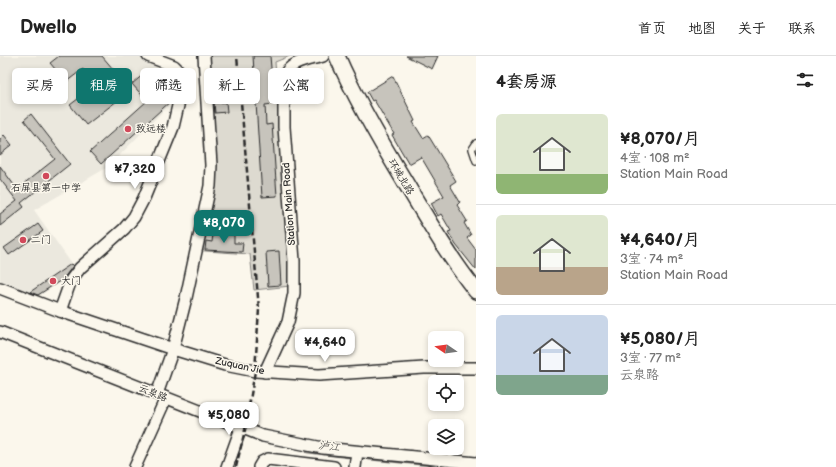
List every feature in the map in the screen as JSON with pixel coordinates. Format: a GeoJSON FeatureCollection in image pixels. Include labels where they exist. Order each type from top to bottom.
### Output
{"type":"FeatureCollection","features":[{"type":"Feature","properties":{"kind":"street"},"geometry":{"type":"LineString","coordinates":[[60,311],[71,280],[80,268],[106,247],[134,217],[144,198],[173,127],[180,97],[178,70],[174,66],[148,56]]}},
{"type":"Feature","properties":{"kind":"street"},"geometry":{"type":"LineString","coordinates":[[135,467],[162,396],[186,298],[210,186],[211,166],[204,56]]}},
{"type":"Feature","properties":{"kind":"street","name":"Station Main Road"},"geometry":{"type":"LineString","coordinates":[[265,372],[288,322],[294,293],[294,261],[284,127],[284,77],[287,70],[292,66],[324,56]]}},
{"type":"Feature","properties":{"kind":"street","name":"环城北路"},"geometry":{"type":"LineString","coordinates":[[337,56],[360,103],[420,207],[473,284]]}},
{"type":"Feature","properties":{"kind":"street","name":"Zuquan Jie"},"geometry":{"type":"LineString","coordinates":[[0,288],[60,311],[173,349],[225,365],[265,372],[319,375],[424,368],[476,368]]}},
{"type":"Feature","properties":{"kind":"street","name":"云泉路"},"geometry":{"type":"LineString","coordinates":[[0,332],[263,436],[303,445],[356,452],[476,463]]}},
{"type":"Feature","properties":{"kind":"street"},"geometry":{"type":"LineString","coordinates":[[227,467],[241,428]]}},
{"type":"Feature","properties":{"kind":"street"},"geometry":{"type":"LineString","coordinates":[[300,463],[303,445]]}},
{"type":"Feature","properties":{"kind":"street"},"geometry":{"type":"LineString","coordinates":[[355,467],[356,452]]}},
{"type":"Feature","properties":{"kind":"street"},"geometry":{"type":"LineString","coordinates":[[259,467],[262,462],[268,459],[334,467]]}},
{"type":"Feature","properties":{"kind":"lane"},"geometry":{"type":"LineString","coordinates":[[476,143],[472,149],[476,161]]}},
{"type":"Feature","properties":{"kind":"shaded area","name":"石屏县第一中学"},"geometry":{"type":"Polygon","coordinates":[[[0,56],[143,56],[166,68],[140,68],[140,104],[170,104],[108,167],[34,210],[76,270],[34,300],[0,287],[0,56]]]}},
{"type":"Feature","properties":{"kind":"shaded area"},"geometry":{"type":"Polygon","coordinates":[[[207,56],[290,56],[275,62],[275,68],[268,68],[268,104],[278,104],[290,286],[254,290],[250,254],[192,250],[215,162],[211,104],[260,104],[260,68],[208,68],[207,56]]]}},
{"type":"Feature","properties":{"kind":"building"},"geometry":{"type":"Polygon","coordinates":[[[59,56],[102,56],[112,68],[76,68],[76,74],[68,80],[68,68],[54,68],[50,63],[59,56]]]}},
{"type":"Feature","properties":{"kind":"building"},"geometry":{"type":"Polygon","coordinates":[[[253,56],[270,56],[271,68],[268,68],[268,104],[274,104],[265,105],[266,125],[272,124],[277,196],[262,197],[256,104],[260,104],[260,68],[254,68],[253,56]]]}},
{"type":"Feature","properties":{"kind":"building"},"geometry":{"type":"Polygon","coordinates":[[[406,56],[438,56],[432,69],[406,56]]]}},
{"type":"Feature","properties":{"kind":"building"},"geometry":{"type":"Polygon","coordinates":[[[393,76],[415,121],[413,122],[423,138],[428,135],[456,181],[450,185],[460,202],[457,205],[467,221],[464,223],[471,235],[467,238],[476,250],[476,270],[456,245],[448,232],[451,231],[441,214],[438,216],[431,203],[444,196],[421,157],[409,164],[392,135],[394,134],[374,100],[372,101],[367,92],[393,76]]]}},
{"type":"Feature","properties":{"kind":"building","name":"致远楼"},"geometry":{"type":"Polygon","coordinates":[[[140,77],[140,93],[132,84],[140,77]]]}},
{"type":"Feature","properties":{"kind":"building"},"geometry":{"type":"Polygon","coordinates":[[[76,100],[76,104],[113,104],[86,125],[70,105],[76,100]]]}},
{"type":"Feature","properties":{"kind":"building","name":"致远楼"},"geometry":{"type":"Polygon","coordinates":[[[144,104],[168,104],[101,164],[90,152],[144,104]]]}},
{"type":"Feature","properties":{"kind":"building"},"geometry":{"type":"Polygon","coordinates":[[[214,104],[226,104],[227,112],[215,113],[214,104]]]}},
{"type":"Feature","properties":{"kind":"building"},"geometry":{"type":"Polygon","coordinates":[[[31,114],[70,164],[21,203],[24,207],[0,226],[0,214],[17,201],[0,179],[0,166],[17,189],[55,159],[24,120],[31,114]]]}},
{"type":"Feature","properties":{"kind":"building"},"geometry":{"type":"Polygon","coordinates":[[[4,135],[12,145],[0,155],[0,139],[4,135]]]}},
{"type":"Feature","properties":{"kind":"building"},"geometry":{"type":"Polygon","coordinates":[[[38,224],[43,231],[9,255],[4,248],[38,224]]]}},
{"type":"Feature","properties":{"kind":"building"},"geometry":{"type":"Polygon","coordinates":[[[213,234],[234,235],[234,243],[243,243],[242,252],[205,250],[206,241],[212,242],[213,234]]]}},
{"type":"Feature","properties":{"kind":"building"},"geometry":{"type":"Polygon","coordinates":[[[279,251],[281,285],[268,286],[266,252],[279,251]]]}},
{"type":"Feature","properties":{"kind":"building"},"geometry":{"type":"Polygon","coordinates":[[[71,264],[73,266],[63,279],[38,295],[30,292],[71,264]]]}},
{"type":"Feature","properties":{"kind":"waterway","name":"泸江"},"geometry":{"type":"LineString","coordinates":[[307,452],[348,457]]}},
{"type":"Feature","properties":{"kind":"waterway","name":"泸江"},"geometry":{"type":"LineString","coordinates":[[368,459],[449,467]]}},
{"type":"Feature","properties":{"kind":"railway"},"geometry":{"type":"LineString","coordinates":[[236,467],[245,430],[255,371],[259,309],[237,56]]}},
{"type":"Feature","properties":{"kind":"place","name":"致远楼"},"geometry":{"type":"Point","coordinates":[128,129]}},
{"type":"Feature","properties":{"kind":"place","name":"石屏县第一中学"},"geometry":{"type":"Point","coordinates":[46,176]}},
{"type":"Feature","properties":{"kind":"place","name":"二门"},"geometry":{"type":"Point","coordinates":[23,240]}},
{"type":"Feature","properties":{"kind":"place","name":"大门"},"geometry":{"type":"Point","coordinates":[53,281]}}]}
